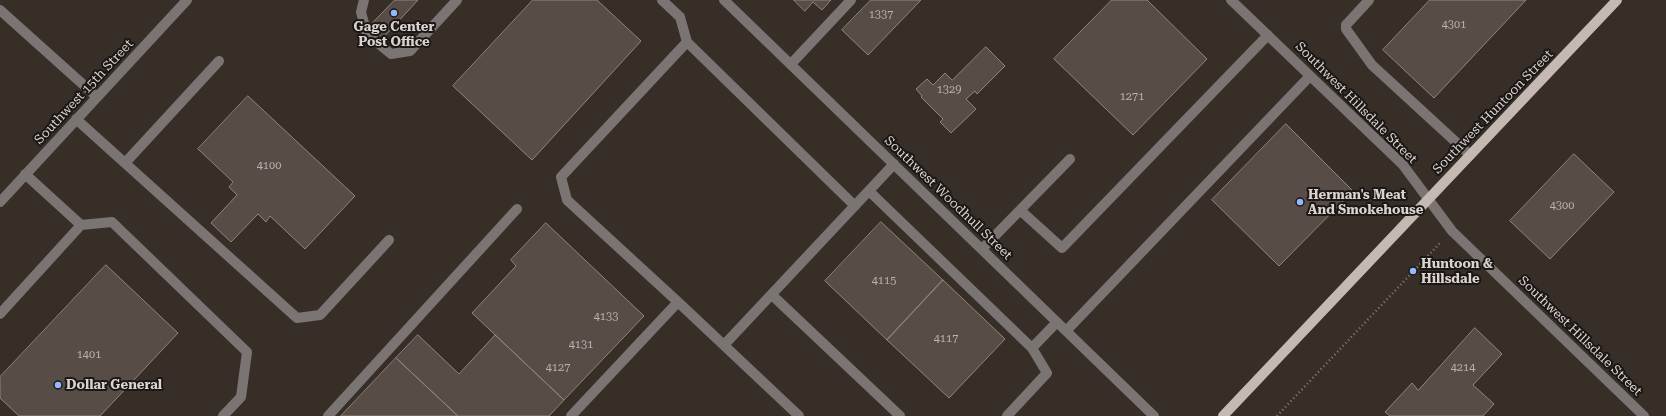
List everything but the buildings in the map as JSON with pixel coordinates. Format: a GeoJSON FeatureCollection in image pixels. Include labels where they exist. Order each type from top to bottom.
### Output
{"type":"FeatureCollection","features":[{"type":"Feature","properties":{"kind":"main road","name":"Southwest Huntoon Street"},"geometry":{"type":"LineString","coordinates":[[1223,416],[1617,0]]}},
{"type":"Feature","properties":{"kind":"street","name":"Southwest 15th Street"},"geometry":{"type":"LineString","coordinates":[[0,202],[187,0]]}},
{"type":"Feature","properties":{"kind":"street"},"geometry":{"type":"LineString","coordinates":[[364,0],[361,12],[367,34],[391,54],[410,51],[457,0]]}},
{"type":"Feature","properties":{"kind":"street"},"geometry":{"type":"LineString","coordinates":[[662,0],[680,17],[687,42],[855,206]]}},
{"type":"Feature","properties":{"kind":"street","name":"Southwest Woodhull Street"},"geometry":{"type":"LineString","coordinates":[[724,0],[1154,416]]}},
{"type":"Feature","properties":{"kind":"street"},"geometry":{"type":"LineString","coordinates":[[790,64],[851,0]]}},
{"type":"Feature","properties":{"kind":"street","name":"Southwest Hillsdale Street"},"geometry":{"type":"LineString","coordinates":[[1231,0],[1403,165],[1452,231],[1644,416]]}},
{"type":"Feature","properties":{"kind":"street"},"geometry":{"type":"LineString","coordinates":[[1369,0],[1346,25],[1346,29],[1372,65],[1470,155]]}},
{"type":"Feature","properties":{"kind":"street"},"geometry":{"type":"LineString","coordinates":[[0,10],[97,97]]}},
{"type":"Feature","properties":{"kind":"street"},"geometry":{"type":"LineString","coordinates":[[1020,210],[1062,248],[1268,35]]}},
{"type":"Feature","properties":{"kind":"street"},"geometry":{"type":"LineString","coordinates":[[687,42],[561,177],[568,200],[800,416]]}},
{"type":"Feature","properties":{"kind":"street"},"geometry":{"type":"LineString","coordinates":[[125,163],[219,61]]}},
{"type":"Feature","properties":{"kind":"street"},"geometry":{"type":"LineString","coordinates":[[1066,331],[1310,76]]}},
{"type":"Feature","properties":{"kind":"street"},"geometry":{"type":"LineString","coordinates":[[76,119],[297,318],[320,315],[389,240]]}},
{"type":"Feature","properties":{"kind":"street"},"geometry":{"type":"LineString","coordinates":[[982,249],[1070,159]]}},
{"type":"Feature","properties":{"kind":"street"},"geometry":{"type":"LineString","coordinates":[[724,345],[894,164]]}},
{"type":"Feature","properties":{"kind":"street"},"geometry":{"type":"LineString","coordinates":[[26,174],[82,225]]}},
{"type":"Feature","properties":{"kind":"street"},"geometry":{"type":"LineString","coordinates":[[869,191],[1032,348],[1047,373],[1006,416]]}},
{"type":"Feature","properties":{"kind":"street"},"geometry":{"type":"LineString","coordinates":[[328,416],[517,210]]}},
{"type":"Feature","properties":{"kind":"street"},"geometry":{"type":"LineString","coordinates":[[0,314],[82,225],[112,222],[247,352],[241,397],[223,416]]}},
{"type":"Feature","properties":{"kind":"street"},"geometry":{"type":"LineString","coordinates":[[772,295],[900,416]]}},
{"type":"Feature","properties":{"kind":"street"},"geometry":{"type":"LineString","coordinates":[[570,416],[678,302]]}},
{"type":"Feature","properties":{"kind":"street"},"geometry":{"type":"LineString","coordinates":[[1032,348],[1057,322]]}},
{"type":"Feature","properties":{"kind":"path"},"geometry":{"type":"LineString","coordinates":[[1277,416],[1452,231]]}},
{"type":"Feature","properties":{"kind":"place","name":"Gage Center Post Office"},"geometry":{"type":"Point","coordinates":[394,13]}},
{"type":"Feature","properties":{"kind":"place","name":"Herman's Meat And Smokehouse"},"geometry":{"type":"Point","coordinates":[1300,202]}},
{"type":"Feature","properties":{"kind":"place","name":"Huntoon & Hillsdale"},"geometry":{"type":"Point","coordinates":[1413,271]}},
{"type":"Feature","properties":{"kind":"place","name":"Dollar General"},"geometry":{"type":"Point","coordinates":[58,385]}}]}
